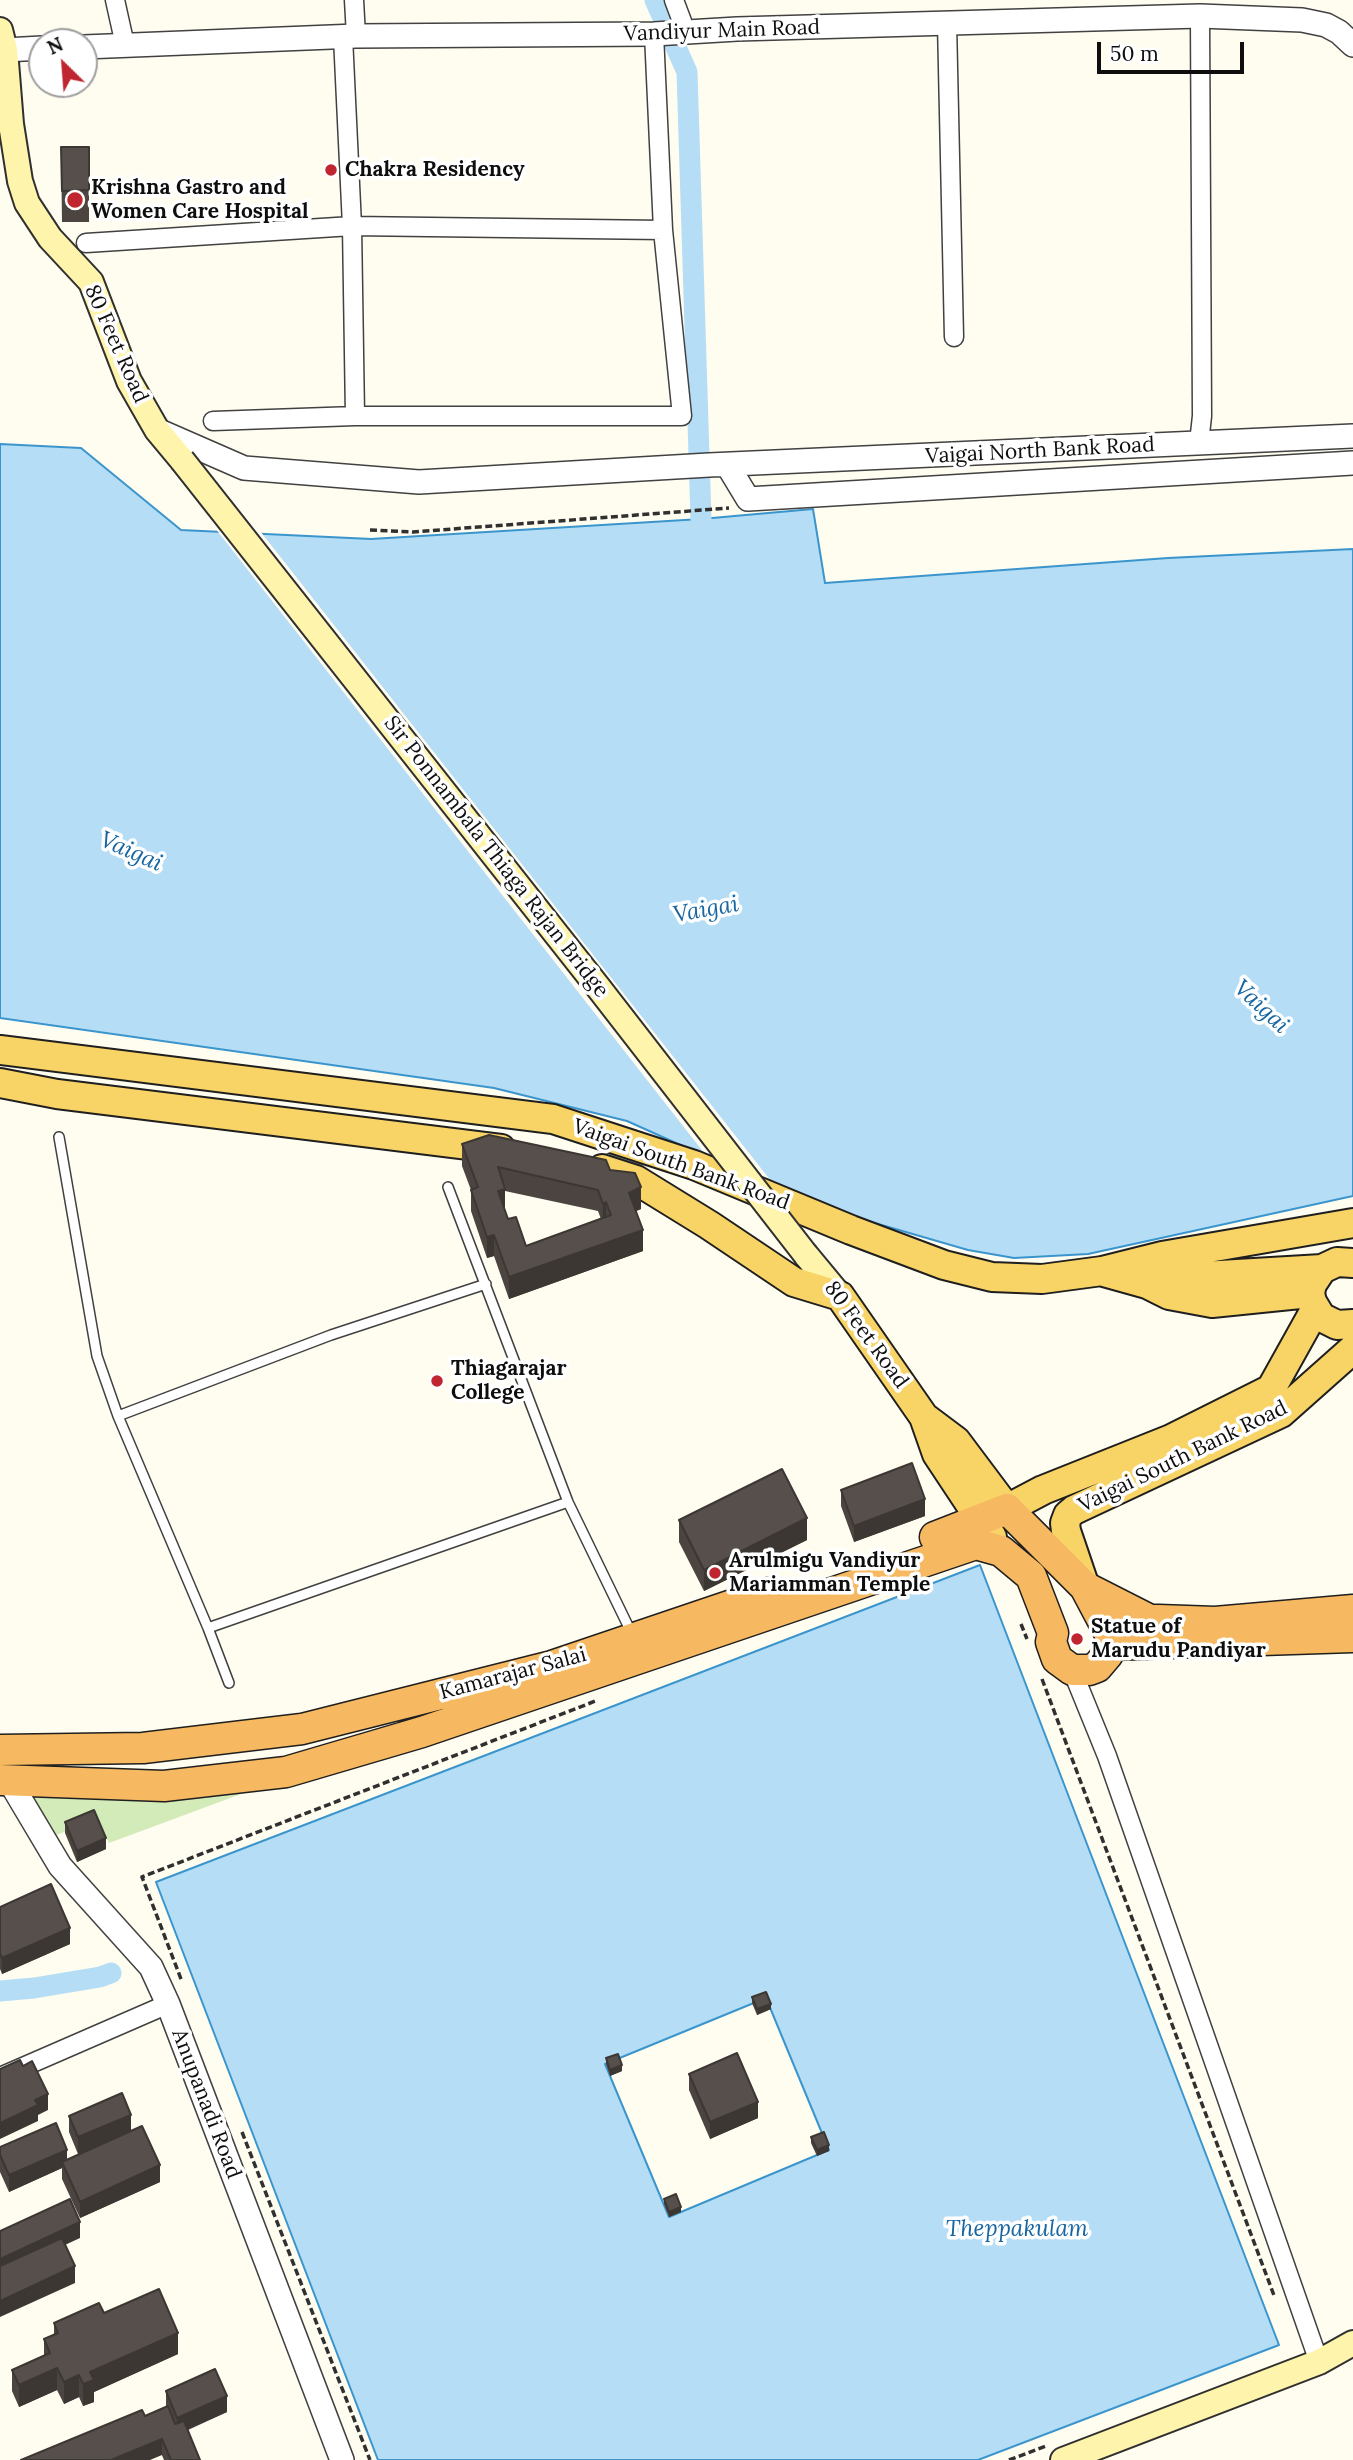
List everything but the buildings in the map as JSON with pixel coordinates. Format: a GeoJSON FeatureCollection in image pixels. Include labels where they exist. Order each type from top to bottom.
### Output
{"type":"FeatureCollection","features":[{"type":"Feature","properties":{"kind":"highway"},"geometry":{"type":"LineString","coordinates":[[994,1515],[1085,1587],[1148,1619]]}},
{"type":"Feature","properties":{"kind":"highway","name":"Kamarajar Salai"},"geometry":{"type":"LineString","coordinates":[[2,1767],[164,1786],[286,1772],[422,1732],[994,1515]]}},
{"type":"Feature","properties":{"kind":"highway","name":"Kamarajar Salai"},"geometry":{"type":"LineString","coordinates":[[2,1767],[302,1729],[552,1666],[638,1648],[976,1544],[1001,1551]]}},
{"type":"Feature","properties":{"kind":"highway"},"geometry":{"type":"LineString","coordinates":[[1001,1551],[1031,1576],[1040,1637],[1051,1642],[1057,1659],[1072,1670],[1097,1667],[1108,1654],[1106,1632],[1085,1587]]}},
{"type":"Feature","properties":{"kind":"highway"},"geometry":{"type":"LineString","coordinates":[[1106,1632],[1148,1619],[1215,1622],[1353,1610]]}},
{"type":"Feature","properties":{"kind":"highway"},"geometry":{"type":"LineString","coordinates":[[1106,1632],[1353,1637]]}},
{"type":"Feature","properties":{"kind":"main road","name":"80 Feet Road"},"geometry":{"type":"LineString","coordinates":[[3,40],[11,124],[20,181],[27,203],[50,238],[91,282],[129,381],[157,430],[182,460]]}},
{"type":"Feature","properties":{"kind":"main road","name":"Sir Ponnambala Thiaga Rajan Bridge"},"geometry":{"type":"LineString","coordinates":[[182,460],[806,1255]]}},
{"type":"Feature","properties":{"kind":"main road","name":"Vaigai South Bank Road"},"geometry":{"type":"LineString","coordinates":[[0,1050],[553,1119],[694,1165],[944,1265],[992,1277],[1042,1279],[1102,1271],[1162,1256],[1353,1223]]}},
{"type":"Feature","properties":{"kind":"main road"},"geometry":{"type":"LineString","coordinates":[[0,1083],[57,1094],[532,1152]]}},
{"type":"Feature","properties":{"kind":"main road","name":"Vaigai South Bank Road"},"geometry":{"type":"LineString","coordinates":[[572,1160],[636,1180],[794,1282],[840,1296]]}},
{"type":"Feature","properties":{"kind":"main road","name":"80 Feet Road"},"geometry":{"type":"LineString","coordinates":[[806,1255],[840,1296],[924,1417],[937,1454],[994,1515],[1001,1551]]}},
{"type":"Feature","properties":{"kind":"main road","name":"Vaigai South Bank Road"},"geometry":{"type":"LineString","coordinates":[[994,1515],[1042,1490],[1171,1439],[1271,1389],[1316,1291],[1338,1262],[1353,1263]]}},
{"type":"Feature","properties":{"kind":"main road","name":"Vaigai South Bank Road"},"geometry":{"type":"LineString","coordinates":[[1102,1271],[1147,1283],[1169,1295],[1212,1303],[1316,1291]]}},
{"type":"Feature","properties":{"kind":"main road"},"geometry":{"type":"LineString","coordinates":[[1316,1291],[1328,1322],[1337,1325],[1353,1324]]}},
{"type":"Feature","properties":{"kind":"main road","name":"Vaigai South Bank Road"},"geometry":{"type":"LineString","coordinates":[[1085,1587],[1066,1531],[1068,1515],[1280,1413],[1353,1349]]}},
{"type":"Feature","properties":{"kind":"main road"},"geometry":{"type":"LineString","coordinates":[[1063,2460],[1319,2362],[1353,2343]]}},
{"type":"Feature","properties":{"kind":"street"},"geometry":{"type":"LineString","coordinates":[[115,0],[125,45]]}},
{"type":"Feature","properties":{"kind":"street"},"geometry":{"type":"LineString","coordinates":[[354,0],[349,36],[355,416]]}},
{"type":"Feature","properties":{"kind":"street"},"geometry":{"type":"LineString","coordinates":[[674,0],[685,32]]}},
{"type":"Feature","properties":{"kind":"street"},"geometry":{"type":"LineString","coordinates":[[1199,443],[1202,416],[1200,16]]}},
{"type":"Feature","properties":{"kind":"street","name":"Vandiyur Main Road"},"geometry":{"type":"LineString","coordinates":[[98,46],[349,36],[655,34],[1200,16],[1302,20],[1326,25],[1339,32],[1353,45]]}},
{"type":"Feature","properties":{"kind":"street"},"geometry":{"type":"LineString","coordinates":[[947,23],[954,337]]}},
{"type":"Feature","properties":{"kind":"street"},"geometry":{"type":"LineString","coordinates":[[213,421],[355,416],[682,416],[663,230],[655,34]]}},
{"type":"Feature","properties":{"kind":"street"},"geometry":{"type":"LineString","coordinates":[[3,40],[28,45]]}},
{"type":"Feature","properties":{"kind":"street"},"geometry":{"type":"LineString","coordinates":[[86,243],[352,226],[663,230]]}},
{"type":"Feature","properties":{"kind":"street","name":"Vaigai North Bank Road"},"geometry":{"type":"LineString","coordinates":[[157,430],[244,468],[419,482],[1353,436]]}},
{"type":"Feature","properties":{"kind":"street"},"geometry":{"type":"LineString","coordinates":[[718,466],[747,499],[1353,463]]}},
{"type":"Feature","properties":{"kind":"street"},"geometry":{"type":"LineString","coordinates":[[1072,1670],[1112,1769],[1319,2362]]}},
{"type":"Feature","properties":{"kind":"street","name":"Anupanadi Road"},"geometry":{"type":"LineString","coordinates":[[2,1767],[60,1866],[151,1967],[168,2004],[342,2460]]}},
{"type":"Feature","properties":{"kind":"street"},"geometry":{"type":"LineString","coordinates":[[0,2077],[168,2004]]}},
{"type":"Feature","properties":{"kind":"lane"},"geometry":{"type":"LineString","coordinates":[[59,1137],[97,1356],[118,1416],[229,1683]]}},
{"type":"Feature","properties":{"kind":"lane"},"geometry":{"type":"LineString","coordinates":[[448,1187],[568,1502],[638,1648]]}},
{"type":"Feature","properties":{"kind":"lane"},"geometry":{"type":"LineString","coordinates":[[118,1416],[331,1335],[486,1284]]}},
{"type":"Feature","properties":{"kind":"lane"},"geometry":{"type":"LineString","coordinates":[[208,1628],[568,1502]]}},
{"type":"Feature","properties":{"kind":"path"},"geometry":{"type":"LineString","coordinates":[[370,530],[413,532],[719,509]]}},
{"type":"Feature","properties":{"kind":"path"},"geometry":{"type":"LineString","coordinates":[[1017,1615],[1040,1637]]}},
{"type":"Feature","properties":{"kind":"path"},"geometry":{"type":"LineString","coordinates":[[1042,1679],[1275,2299]]}},
{"type":"Feature","properties":{"kind":"path"},"geometry":{"type":"LineString","coordinates":[[182,1981],[142,1877],[610,1696]]}},
{"type":"Feature","properties":{"kind":"path"},"geometry":{"type":"LineString","coordinates":[[238,2123],[370,2460]]}},
{"type":"Feature","properties":{"kind":"green space"},"geometry":{"type":"Polygon","coordinates":[[[250,1787],[249,1791],[109,1843],[97,1818],[52,1837],[28,1802],[28,1789],[250,1787]]]}},
{"type":"Feature","properties":{"kind":"water","name":"Vaigai"},"geometry":{"type":"Polygon","coordinates":[[[0,444],[81,448],[181,530],[371,539],[701,519],[813,509],[825,583],[1168,558],[1353,549],[1353,1196],[1088,1254],[1014,1258],[968,1250],[816,1206],[627,1121],[494,1088],[0,1018],[0,444]]]}},
{"type":"Feature","properties":{"kind":"water","name":"Theppakulam"},"geometry":{"type":"Polygon","coordinates":[[[980,1565],[1279,2345],[978,2460],[378,2460],[156,1882],[980,1565]],[[766,1998],[605,2064],[669,2217],[829,2150],[766,1998]]]}},
{"type":"Feature","properties":{"kind":"pier"},"geometry":{"type":"Polygon","coordinates":[[[215,528],[260,531],[782,1195],[712,1163],[215,528]]]}},
{"type":"Feature","properties":{"kind":"waterway"},"geometry":{"type":"LineString","coordinates":[[655,0],[687,72],[701,519],[705,547]]}},
{"type":"Feature","properties":{"kind":"waterway"},"geometry":{"type":"LineString","coordinates":[[0,1991],[34,1988],[111,1973]]}},
{"type":"Feature","properties":{"kind":"place","name":"Chakra Residency"},"geometry":{"type":"Point","coordinates":[331,170]}},
{"type":"Feature","properties":{"kind":"place","name":"Krishna Gastro and Women Care Hospital"},"geometry":{"type":"Point","coordinates":[75,200]}},
{"type":"Feature","properties":{"kind":"place","name":"Thiagarajar College"},"geometry":{"type":"Point","coordinates":[437,1381]}},
{"type":"Feature","properties":{"kind":"place","name":"Arulmigu Vandiyur Mariamman Temple"},"geometry":{"type":"Point","coordinates":[715,1573]}},
{"type":"Feature","properties":{"kind":"place","name":"Statue of Marudu Pandiyar"},"geometry":{"type":"Point","coordinates":[1077,1639]}}]}
